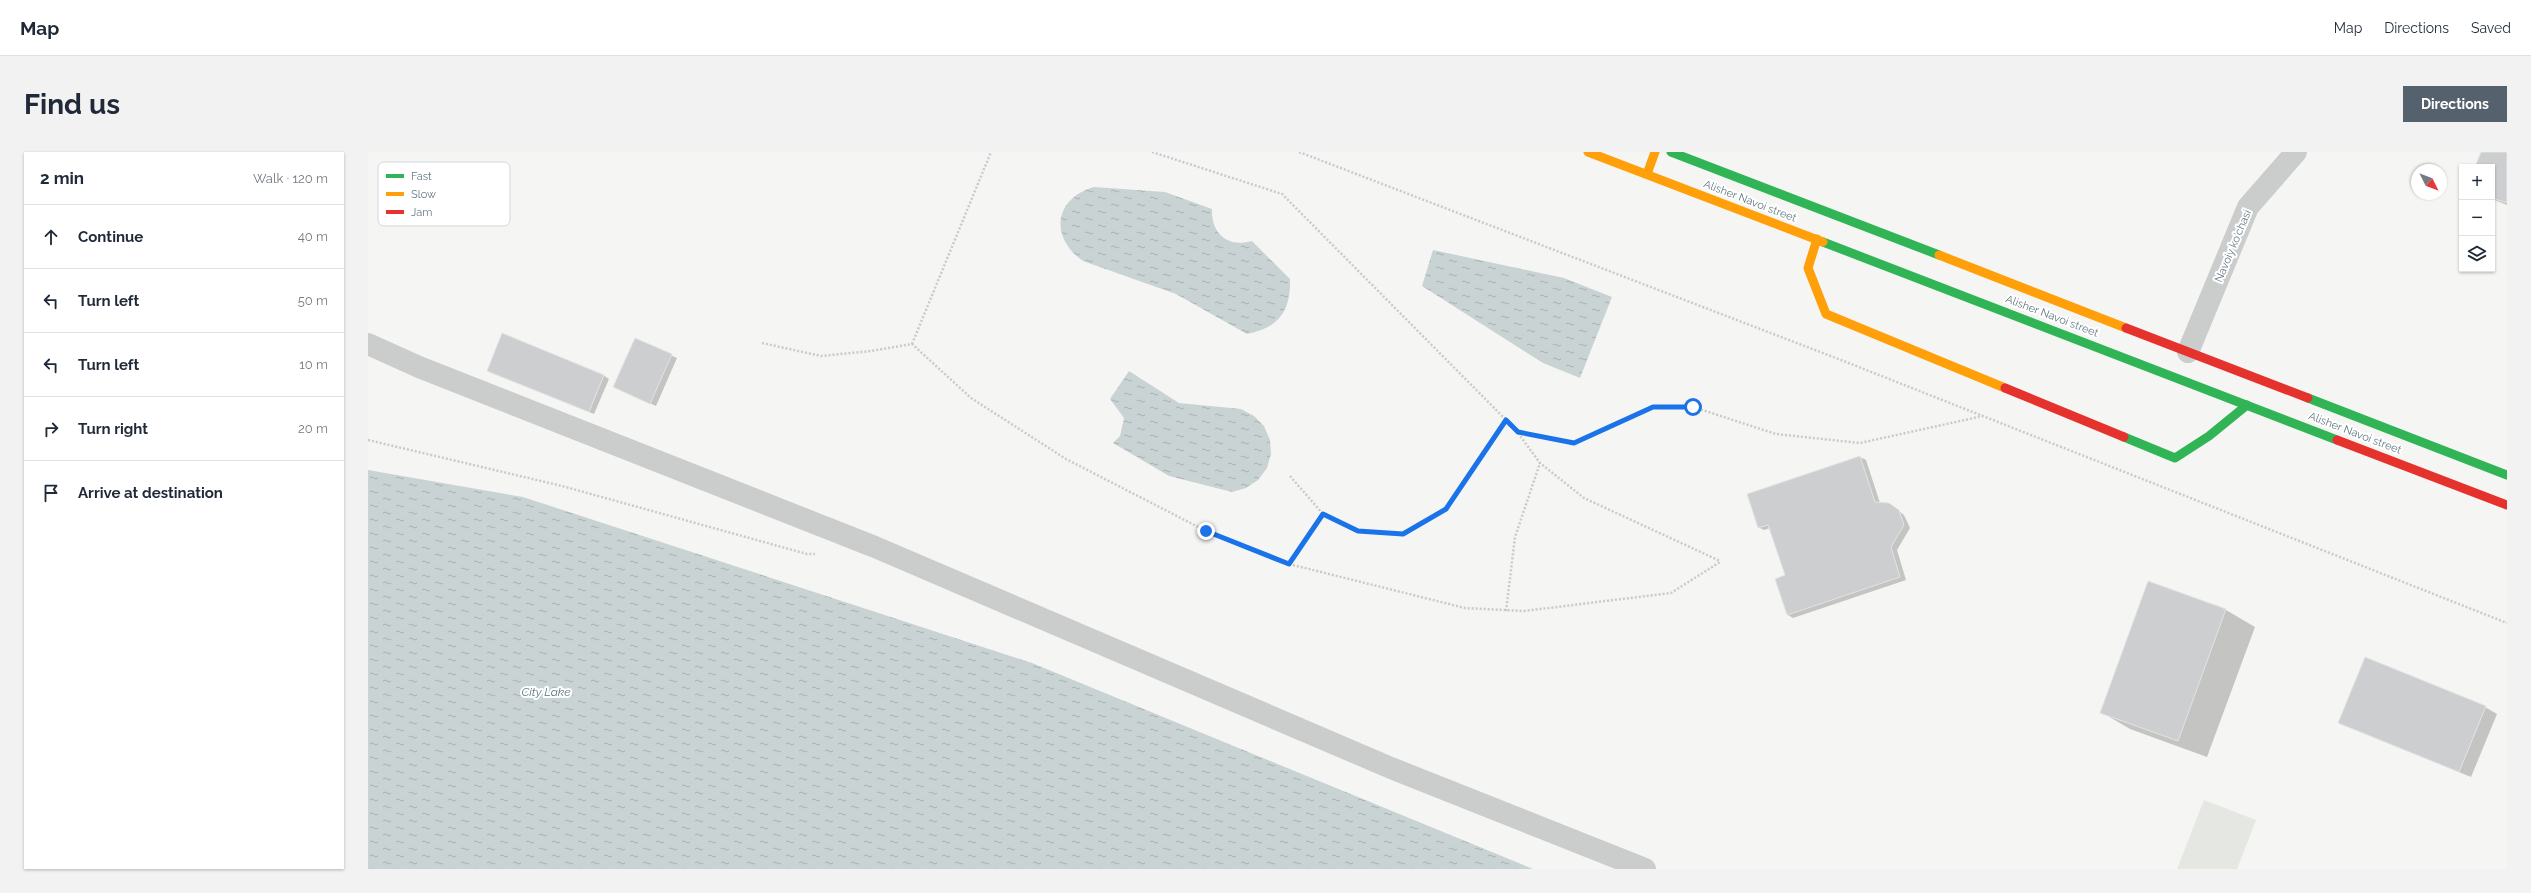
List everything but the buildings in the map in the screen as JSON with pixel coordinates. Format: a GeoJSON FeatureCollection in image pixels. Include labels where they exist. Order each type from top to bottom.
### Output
{"type":"FeatureCollection","features":[{"type":"Feature","properties":{"kind":"main road","name":"Alisher Navoi street"},"geometry":{"type":"LineString","coordinates":[[1588,152],[2212,387],[2247,405],[2507,505]]}},
{"type":"Feature","properties":{"kind":"main road"},"geometry":{"type":"LineString","coordinates":[[1647,174],[1655,152]]}},
{"type":"Feature","properties":{"kind":"main road","name":"Alisher Navoi street"},"geometry":{"type":"LineString","coordinates":[[1670,152],[2188,352],[2219,367],[2507,475]]}},
{"type":"Feature","properties":{"kind":"main road"},"geometry":{"type":"LineString","coordinates":[[1817,239],[1808,268],[1826,314],[2175,458],[2209,436],[2247,405]]}},
{"type":"Feature","properties":{"kind":"street","name":"Navoiy ko'chasi"},"geometry":{"type":"LineString","coordinates":[[2188,352],[2248,207],[2296,152]]}},
{"type":"Feature","properties":{"kind":"street"},"geometry":{"type":"LineString","coordinates":[[368,344],[434,373],[875,547],[1391,768],[1645,869]]}},
{"type":"Feature","properties":{"kind":"path"},"geometry":{"type":"LineString","coordinates":[[912,344],[991,152]]}},
{"type":"Feature","properties":{"kind":"path"},"geometry":{"type":"LineString","coordinates":[[912,344],[971,398],[1066,459],[1206,531],[1289,564],[1465,608],[1524,611],[1671,593],[1720,562],[1584,498],[1540,463],[1518,432],[1282,194],[1152,152]]}},
{"type":"Feature","properties":{"kind":"path"},"geometry":{"type":"LineString","coordinates":[[1299,152],[1984,416],[2507,622]]}},
{"type":"Feature","properties":{"kind":"path"},"geometry":{"type":"LineString","coordinates":[[762,343],[821,356],[870,351],[912,344]]}},
{"type":"Feature","properties":{"kind":"path"},"geometry":{"type":"LineString","coordinates":[[1518,432],[1574,443],[1653,407],[1693,407],[1776,434],[1860,443],[1984,416]]}},
{"type":"Feature","properties":{"kind":"path"},"geometry":{"type":"LineString","coordinates":[[1290,476],[1323,514],[1358,531],[1403,534],[1446,509],[1506,420]]}},
{"type":"Feature","properties":{"kind":"path"},"geometry":{"type":"LineString","coordinates":[[368,440],[562,486],[807,554],[822,553]]}},
{"type":"Feature","properties":{"kind":"path"},"geometry":{"type":"LineString","coordinates":[[1506,610],[1515,537],[1540,463]]}},
{"type":"Feature","properties":{"kind":"path"},"geometry":{"type":"LineString","coordinates":[[1289,564],[1323,514]]}},
{"type":"Feature","properties":{"kind":"shaded area"},"geometry":{"type":"Polygon","coordinates":[[[2204,800],[2256,820],[2237,869],[2177,869],[2204,800]]]}},
{"type":"Feature","properties":{"kind":"water"},"geometry":{"type":"Polygon","coordinates":[[[1094,187],[1165,192],[1212,209],[1214,226],[1223,237],[1229,241],[1235,242],[1243,243],[1252,241],[1290,279],[1288,300],[1281,316],[1267,327],[1247,334],[1176,294],[1083,261],[1072,252],[1065,241],[1061,231],[1061,220],[1064,210],[1070,200],[1080,193],[1094,187]]]}},
{"type":"Feature","properties":{"kind":"water"},"geometry":{"type":"Polygon","coordinates":[[[1433,250],[1564,278],[1612,297],[1580,378],[1543,363],[1422,286],[1433,250]]]}},
{"type":"Feature","properties":{"kind":"water"},"geometry":{"type":"Polygon","coordinates":[[[1129,371],[1179,403],[1241,409],[1254,416],[1264,426],[1270,440],[1271,454],[1267,468],[1258,480],[1246,488],[1232,492],[1169,476],[1113,443],[1120,436],[1124,418],[1110,399],[1129,371]]]}},
{"type":"Feature","properties":{"kind":"water","name":"City Lake"},"geometry":{"type":"Polygon","coordinates":[[[368,470],[523,497],[1032,663],[1533,869],[368,869],[368,470]]]}},
{"type":"Feature","properties":{"kind":"traffic: fast"},"geometry":{"type":"LineString","coordinates":[[1671,152],[1939,255]]}},
{"type":"Feature","properties":{"kind":"traffic: fast"},"geometry":{"type":"LineString","coordinates":[[1823,242],[2337,440]]}},
{"type":"Feature","properties":{"kind":"traffic: fast"},"geometry":{"type":"LineString","coordinates":[[2308,398],[2507,475]]}},
{"type":"Feature","properties":{"kind":"traffic: fast"},"geometry":{"type":"LineString","coordinates":[[2124,437],[2175,458],[2209,436],[2247,405]]}},
{"type":"Feature","properties":{"kind":"traffic: slow"},"geometry":{"type":"LineString","coordinates":[[1588,152],[1823,242]]}},
{"type":"Feature","properties":{"kind":"traffic: slow"},"geometry":{"type":"LineString","coordinates":[[1647,174],[1655,152]]}},
{"type":"Feature","properties":{"kind":"traffic: slow"},"geometry":{"type":"LineString","coordinates":[[1817,239],[1808,268],[1826,314],[2005,388]]}},
{"type":"Feature","properties":{"kind":"traffic: slow"},"geometry":{"type":"LineString","coordinates":[[1939,255],[2126,328]]}},
{"type":"Feature","properties":{"kind":"traffic: jam"},"geometry":{"type":"LineString","coordinates":[[2126,328],[2308,398]]}},
{"type":"Feature","properties":{"kind":"traffic: jam"},"geometry":{"type":"LineString","coordinates":[[2005,388],[2124,437]]}},
{"type":"Feature","properties":{"kind":"traffic: jam"},"geometry":{"type":"LineString","coordinates":[[2337,440],[2507,505]]}},
{"type":"Feature","properties":{"kind":"route"},"geometry":{"type":"LineString","coordinates":[[1206,531],[1289,564],[1323,514],[1358,531],[1403,534],[1446,509],[1506,420],[1518,432],[1574,443],[1653,407],[1693,407]]}}]}
